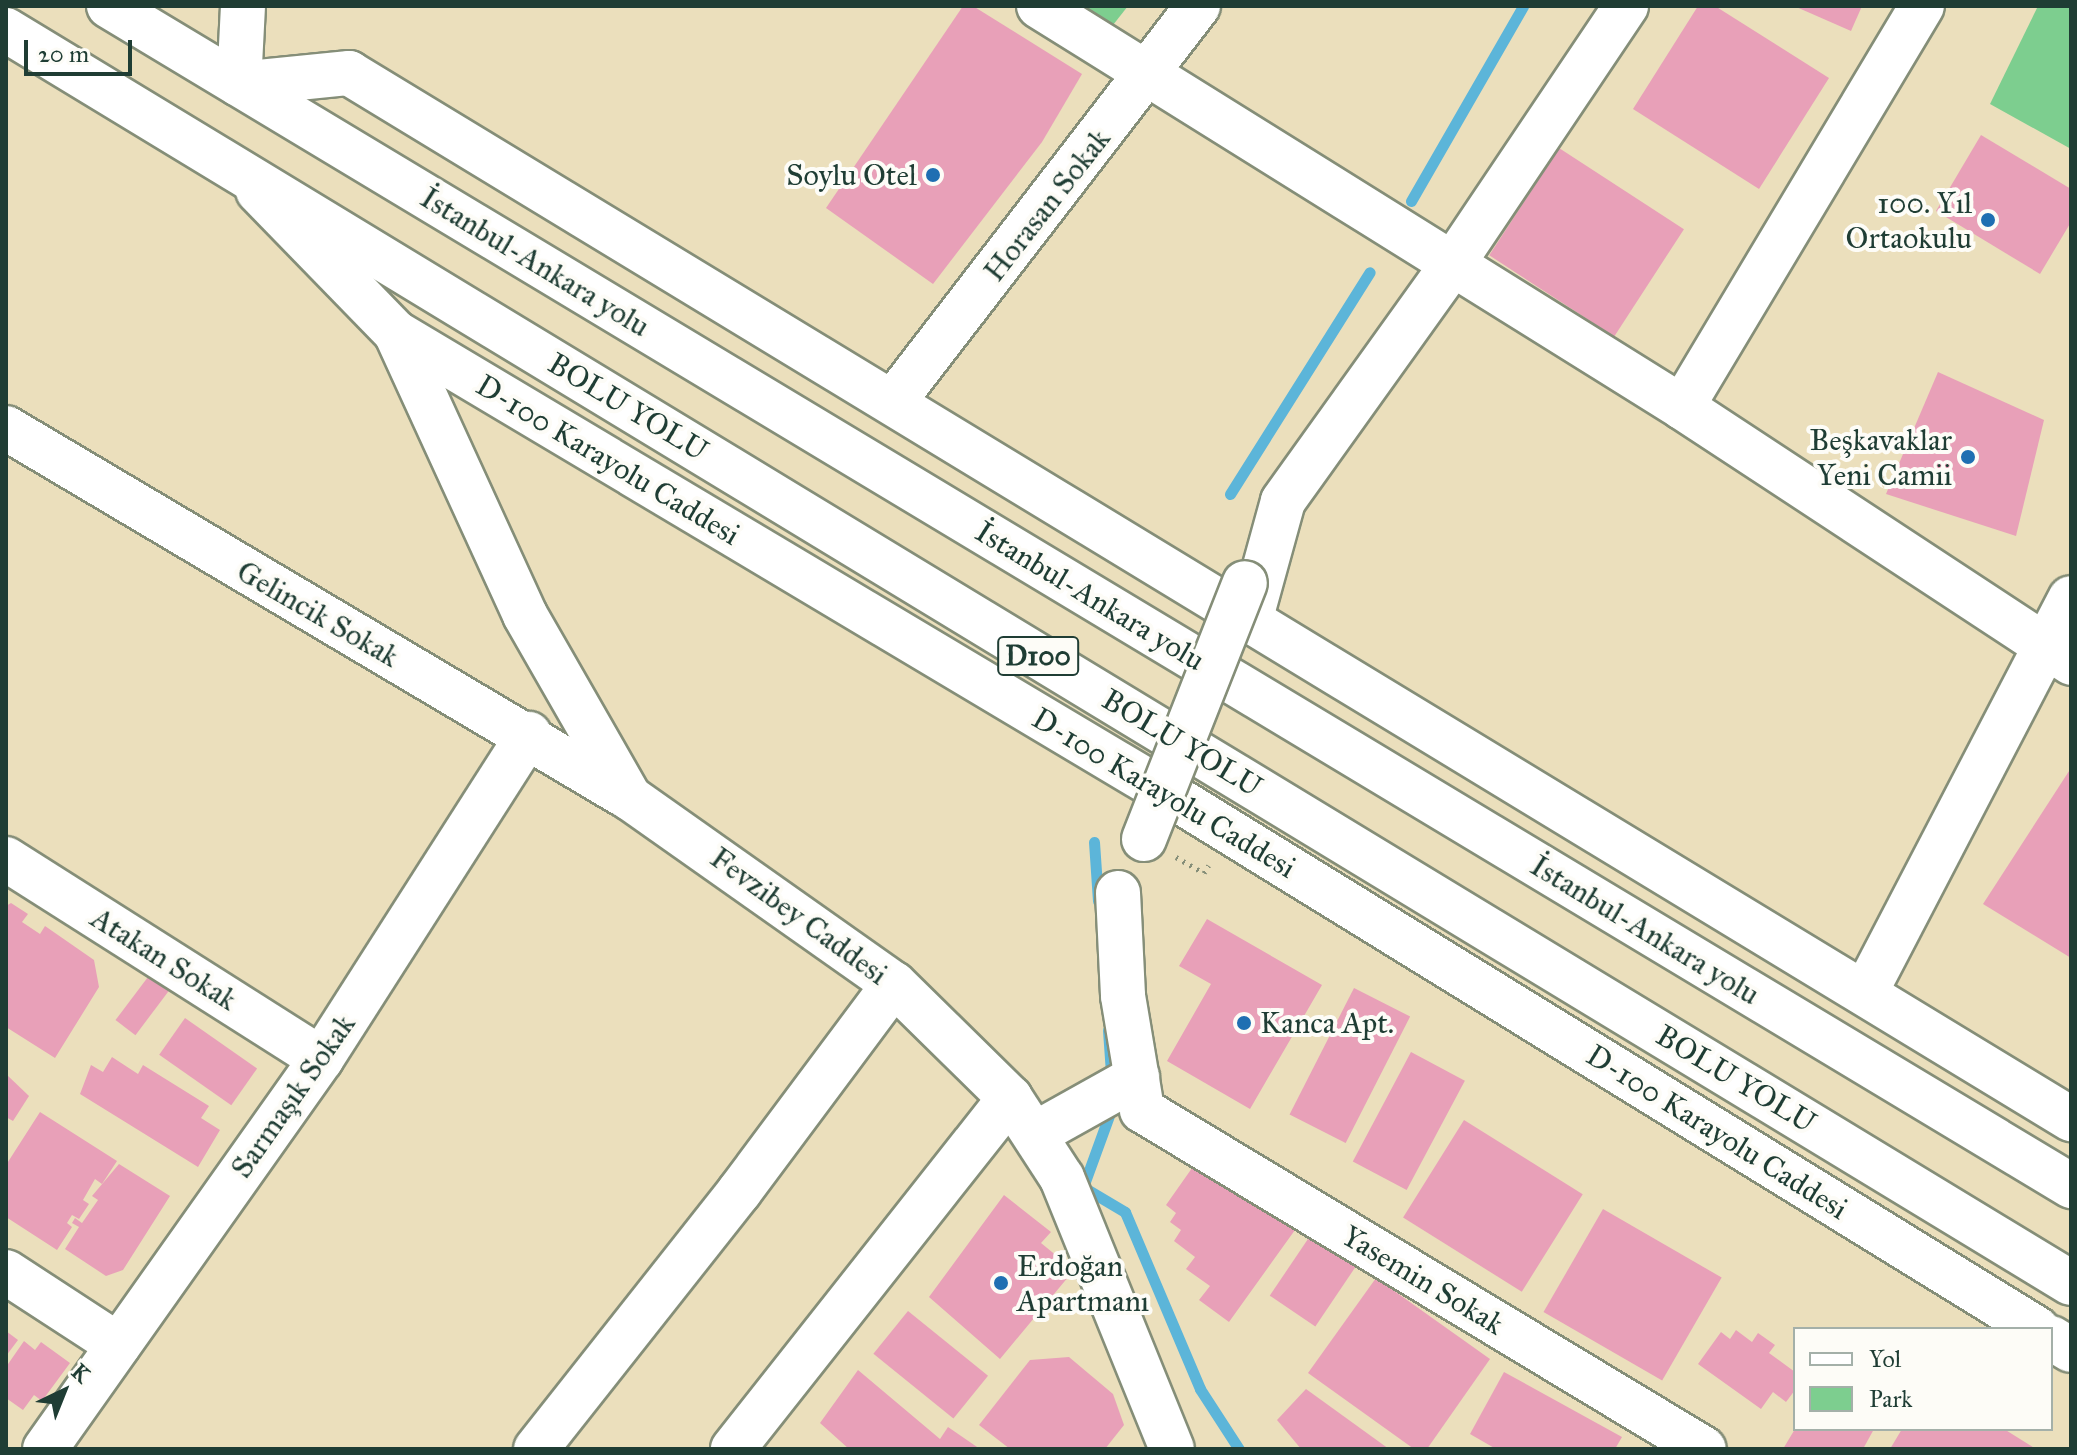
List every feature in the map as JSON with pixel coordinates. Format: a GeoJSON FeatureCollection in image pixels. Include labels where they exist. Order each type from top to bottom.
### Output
{"type":"FeatureCollection","features":[{"type":"Feature","properties":{"kind":"main road","name":"İstanbul-Ankara yolu"},"geometry":{"type":"LineString","coordinates":[[109,6],[2071,1186]]}},
{"type":"Feature","properties":{"kind":"main road"},"geometry":{"type":"LineString","coordinates":[[243,6],[239,84],[349,73],[893,402],[1248,602],[1865,993],[2071,1119]]}},
{"type":"Feature","properties":{"kind":"main road"},"geometry":{"type":"LineString","coordinates":[[1039,6],[1682,407],[2058,655]]}},
{"type":"Feature","properties":{"kind":"main road","name":"Horasan Sokak"},"geometry":{"type":"LineString","coordinates":[[893,402],[1198,6]]}},
{"type":"Feature","properties":{"kind":"main road"},"geometry":{"type":"LineString","coordinates":[[1144,839],[1248,602],[1283,501],[1452,265],[1626,6]]}},
{"type":"Feature","properties":{"kind":"main road"},"geometry":{"type":"LineString","coordinates":[[1682,407],[1922,6]]}},
{"type":"Feature","properties":{"kind":"main road","name":"BOLU YOLU"},"geometry":{"type":"LineString","coordinates":[[6,30],[2071,1283]]}},
{"type":"Feature","properties":{"kind":"main road","name":"D-100 Karayolu Caddesi"},"geometry":{"type":"LineString","coordinates":[[240,172],[396,333],[1162,790],[2034,1327]]}},
{"type":"Feature","properties":{"kind":"main road","name":"Fevzibey Caddesi"},"geometry":{"type":"LineString","coordinates":[[396,333],[525,615],[630,798],[894,984],[1010,1098],[1035,1134],[1062,1178],[1157,1441]]}},
{"type":"Feature","properties":{"kind":"main road","name":"Gelincik Sokak"},"geometry":{"type":"LineString","coordinates":[[6,428],[529,734],[630,798]]}},
{"type":"Feature","properties":{"kind":"main road"},"geometry":{"type":"LineString","coordinates":[[1865,993],[2058,655],[2071,598]]}},
{"type":"Feature","properties":{"kind":"main road","name":"Sarmaşık Sokak"},"geometry":{"type":"LineString","coordinates":[[45,1449],[321,1059],[529,734]]}},
{"type":"Feature","properties":{"kind":"main road","name":"Atakan Sokak"},"geometry":{"type":"LineString","coordinates":[[6,859],[321,1059]]}},
{"type":"Feature","properties":{"kind":"main road"},"geometry":{"type":"LineString","coordinates":[[1035,1134],[1140,1094],[1123,996],[1118,893]]}},
{"type":"Feature","properties":{"kind":"main road"},"geometry":{"type":"LineString","coordinates":[[536,1449],[739,1192],[894,984]]}},
{"type":"Feature","properties":{"kind":"main road","name":"Yasemin Sokak"},"geometry":{"type":"LineString","coordinates":[[1140,1094],[1681,1443]]}},
{"type":"Feature","properties":{"kind":"main road"},"geometry":{"type":"LineString","coordinates":[[733,1449],[1010,1098]]}},
{"type":"Feature","properties":{"kind":"main road"},"geometry":{"type":"LineString","coordinates":[[6,1272],[118,1345]]}},
{"type":"Feature","properties":{"kind":"main road"},"geometry":{"type":"LineString","coordinates":[[2053,1339],[2071,1350]]}},
{"type":"Feature","properties":{"kind":"green space"},"geometry":{"type":"Polygon","coordinates":[[[1067,6],[1128,6],[1113,25],[1094,23],[1067,6]]]}},
{"type":"Feature","properties":{"kind":"green space"},"geometry":{"type":"Polygon","coordinates":[[[2038,6],[2071,6],[2071,149],[1990,104],[2038,6]]]}},
{"type":"Feature","properties":{"kind":"building","name":"Soylu Otel"},"geometry":{"type":"Polygon","coordinates":[[[963,6],[973,6],[1082,74],[1042,142],[933,284],[826,208],[963,6]]]}},
{"type":"Feature","properties":{"kind":"building"},"geometry":{"type":"Polygon","coordinates":[[[1698,6],[1715,6],[1829,78],[1759,189],[1633,109],[1698,6]]]}},
{"type":"Feature","properties":{"kind":"building"},"geometry":{"type":"Polygon","coordinates":[[[1794,6],[1862,6],[1851,31],[1794,6]]]}},
{"type":"Feature","properties":{"kind":"building"},"geometry":{"type":"Polygon","coordinates":[[[1981,135],[2071,189],[2071,222],[2040,274],[1936,211],[1981,135]]]}},
{"type":"Feature","properties":{"kind":"building"},"geometry":{"type":"Polygon","coordinates":[[[1559,148],[1684,229],[1614,337],[1489,255],[1559,148]]]}},
{"type":"Feature","properties":{"kind":"building","name":"Beşkavaklar Yeni Camii"},"geometry":{"type":"Polygon","coordinates":[[[1938,372],[2044,420],[2016,536],[1886,494],[1938,372]]]}},
{"type":"Feature","properties":{"kind":"building"},"geometry":{"type":"Polygon","coordinates":[[[2071,768],[2071,958],[1983,904],[2071,768]]]}},
{"type":"Feature","properties":{"kind":"building"},"geometry":{"type":"Polygon","coordinates":[[[11,903],[28,914],[22,922],[40,934],[45,926],[94,960],[99,987],[55,1058],[6,1027],[6,906],[11,903]]]}},
{"type":"Feature","properties":{"kind":"building","name":"Kanca Apt."},"geometry":{"type":"Polygon","coordinates":[[[1207,919],[1322,985],[1250,1109],[1167,1061],[1211,984],[1179,966],[1207,919]]]}},
{"type":"Feature","properties":{"kind":"building"},"geometry":{"type":"Polygon","coordinates":[[[151,973],[171,988],[135,1035],[115,1020],[151,973]]]}},
{"type":"Feature","properties":{"kind":"building"},"geometry":{"type":"Polygon","coordinates":[[[1354,988],[1410,1017],[1346,1143],[1290,1115],[1354,988]]]}},
{"type":"Feature","properties":{"kind":"building"},"geometry":{"type":"Polygon","coordinates":[[[185,1018],[257,1068],[231,1105],[159,1055],[185,1018]]]}},
{"type":"Feature","properties":{"kind":"building"},"geometry":{"type":"Polygon","coordinates":[[[1411,1052],[1465,1081],[1407,1190],[1353,1161],[1411,1052]]]}},
{"type":"Feature","properties":{"kind":"building"},"geometry":{"type":"Polygon","coordinates":[[[112,1057],[138,1074],[143,1065],[209,1106],[201,1118],[220,1130],[198,1167],[80,1094],[91,1065],[103,1072],[112,1057]]]}},
{"type":"Feature","properties":{"kind":"building"},"geometry":{"type":"Polygon","coordinates":[[[6,1074],[29,1096],[13,1121],[6,1117],[6,1074]]]}},
{"type":"Feature","properties":{"kind":"building"},"geometry":{"type":"Polygon","coordinates":[[[40,1112],[117,1161],[102,1184],[95,1179],[83,1200],[89,1204],[79,1219],[72,1215],[67,1223],[72,1227],[57,1250],[6,1217],[6,1165],[40,1112]]]}},
{"type":"Feature","properties":{"kind":"building"},"geometry":{"type":"Polygon","coordinates":[[[1464,1120],[1583,1194],[1522,1292],[1403,1218],[1464,1120]]]}},
{"type":"Feature","properties":{"kind":"building"},"geometry":{"type":"Polygon","coordinates":[[[1197,1161],[1295,1230],[1229,1322],[1199,1300],[1210,1286],[1186,1269],[1195,1257],[1174,1241],[1181,1230],[1170,1222],[1176,1213],[1166,1205],[1197,1161]]]}},
{"type":"Feature","properties":{"kind":"building"},"geometry":{"type":"Polygon","coordinates":[[[119,1164],[170,1196],[123,1270],[106,1276],[65,1249],[79,1227],[72,1223],[75,1218],[82,1223],[98,1200],[92,1196],[119,1164]]]}},
{"type":"Feature","properties":{"kind":"building","name":"Erdoğan Apartmanı"},"geometry":{"type":"Polygon","coordinates":[[[1004,1195],[1051,1232],[1041,1243],[1074,1270],[1000,1359],[929,1297],[1004,1195]]]}},
{"type":"Feature","properties":{"kind":"building"},"geometry":{"type":"Polygon","coordinates":[[[1603,1209],[1722,1278],[1662,1381],[1544,1312],[1603,1209]]]}},
{"type":"Feature","properties":{"kind":"building"},"geometry":{"type":"Polygon","coordinates":[[[1310,1236],[1356,1267],[1315,1326],[1270,1296],[1310,1236]]]}},
{"type":"Feature","properties":{"kind":"building"},"geometry":{"type":"Polygon","coordinates":[[[1376,1278],[1490,1359],[1427,1449],[1414,1449],[1308,1373],[1376,1278]]]}},
{"type":"Feature","properties":{"kind":"building"},"geometry":{"type":"Polygon","coordinates":[[[908,1311],[988,1376],[953,1419],[873,1354],[908,1311]]]}},
{"type":"Feature","properties":{"kind":"building"},"geometry":{"type":"Polygon","coordinates":[[[1736,1330],[1752,1342],[1758,1333],[1775,1345],[1769,1353],[1793,1371],[1793,1393],[1786,1402],[1773,1392],[1761,1409],[1698,1364],[1721,1332],[1730,1339],[1736,1330]]]}},
{"type":"Feature","properties":{"kind":"building"},"geometry":{"type":"Polygon","coordinates":[[[6,1331],[18,1340],[6,1356],[6,1331]]]}},
{"type":"Feature","properties":{"kind":"building"},"geometry":{"type":"Polygon","coordinates":[[[24,1341],[35,1350],[41,1342],[70,1363],[42,1401],[34,1395],[23,1410],[6,1398],[6,1367],[24,1341]]]}},
{"type":"Feature","properties":{"kind":"building"},"geometry":{"type":"Polygon","coordinates":[[[1069,1357],[1113,1394],[1124,1425],[1105,1449],[1010,1449],[979,1425],[1030,1360],[1069,1357]]]}},
{"type":"Feature","properties":{"kind":"building"},"geometry":{"type":"Polygon","coordinates":[[[858,1370],[940,1439],[948,1427],[980,1449],[849,1449],[820,1423],[858,1370]]]}},
{"type":"Feature","properties":{"kind":"building"},"geometry":{"type":"Polygon","coordinates":[[[1504,1372],[1622,1437],[1615,1449],[1496,1449],[1470,1434],[1504,1372]]]}},
{"type":"Feature","properties":{"kind":"building"},"geometry":{"type":"Polygon","coordinates":[[[1306,1389],[1389,1449],[1301,1449],[1277,1420],[1306,1389]]]}},
{"type":"Feature","properties":{"kind":"building"},"geometry":{"type":"Polygon","coordinates":[[[1794,1431],[1873,1431],[1863,1449],[1783,1449],[1794,1431]]]}},
{"type":"Feature","properties":{"kind":"building"},"geometry":{"type":"Polygon","coordinates":[[[1901,1431],[2007,1431],[2036,1449],[1890,1449],[1901,1431]]]}},
{"type":"Feature","properties":{"kind":"waterway"},"geometry":{"type":"LineString","coordinates":[[1411,201],[1523,6]]}},
{"type":"Feature","properties":{"kind":"waterway"},"geometry":{"type":"LineString","coordinates":[[1230,494],[1370,272]]}},
{"type":"Feature","properties":{"kind":"waterway"},"geometry":{"type":"LineString","coordinates":[[1094,842],[1098,901]]}},
{"type":"Feature","properties":{"kind":"waterway"},"geometry":{"type":"LineString","coordinates":[[1108,1030],[1111,1069]]}},
{"type":"Feature","properties":{"kind":"waterway"},"geometry":{"type":"LineString","coordinates":[[1111,1110],[1083,1187],[1125,1212],[1200,1389],[1239,1449]]}},
{"type":"Feature","properties":{"kind":"place","name":"Soylu Otel"},"geometry":{"type":"Point","coordinates":[933,175]}},
{"type":"Feature","properties":{"kind":"place","name":"100. Yıl Ortaokulu"},"geometry":{"type":"Point","coordinates":[1988,220]}},
{"type":"Feature","properties":{"kind":"place","name":"Beşkavaklar Yeni Camii"},"geometry":{"type":"Point","coordinates":[1968,457]}},
{"type":"Feature","properties":{"kind":"place","name":"Kanca Apt."},"geometry":{"type":"Point","coordinates":[1244,1023]}},
{"type":"Feature","properties":{"kind":"place","name":"Erdoğan Apartmanı"},"geometry":{"type":"Point","coordinates":[1001,1283]}}]}
